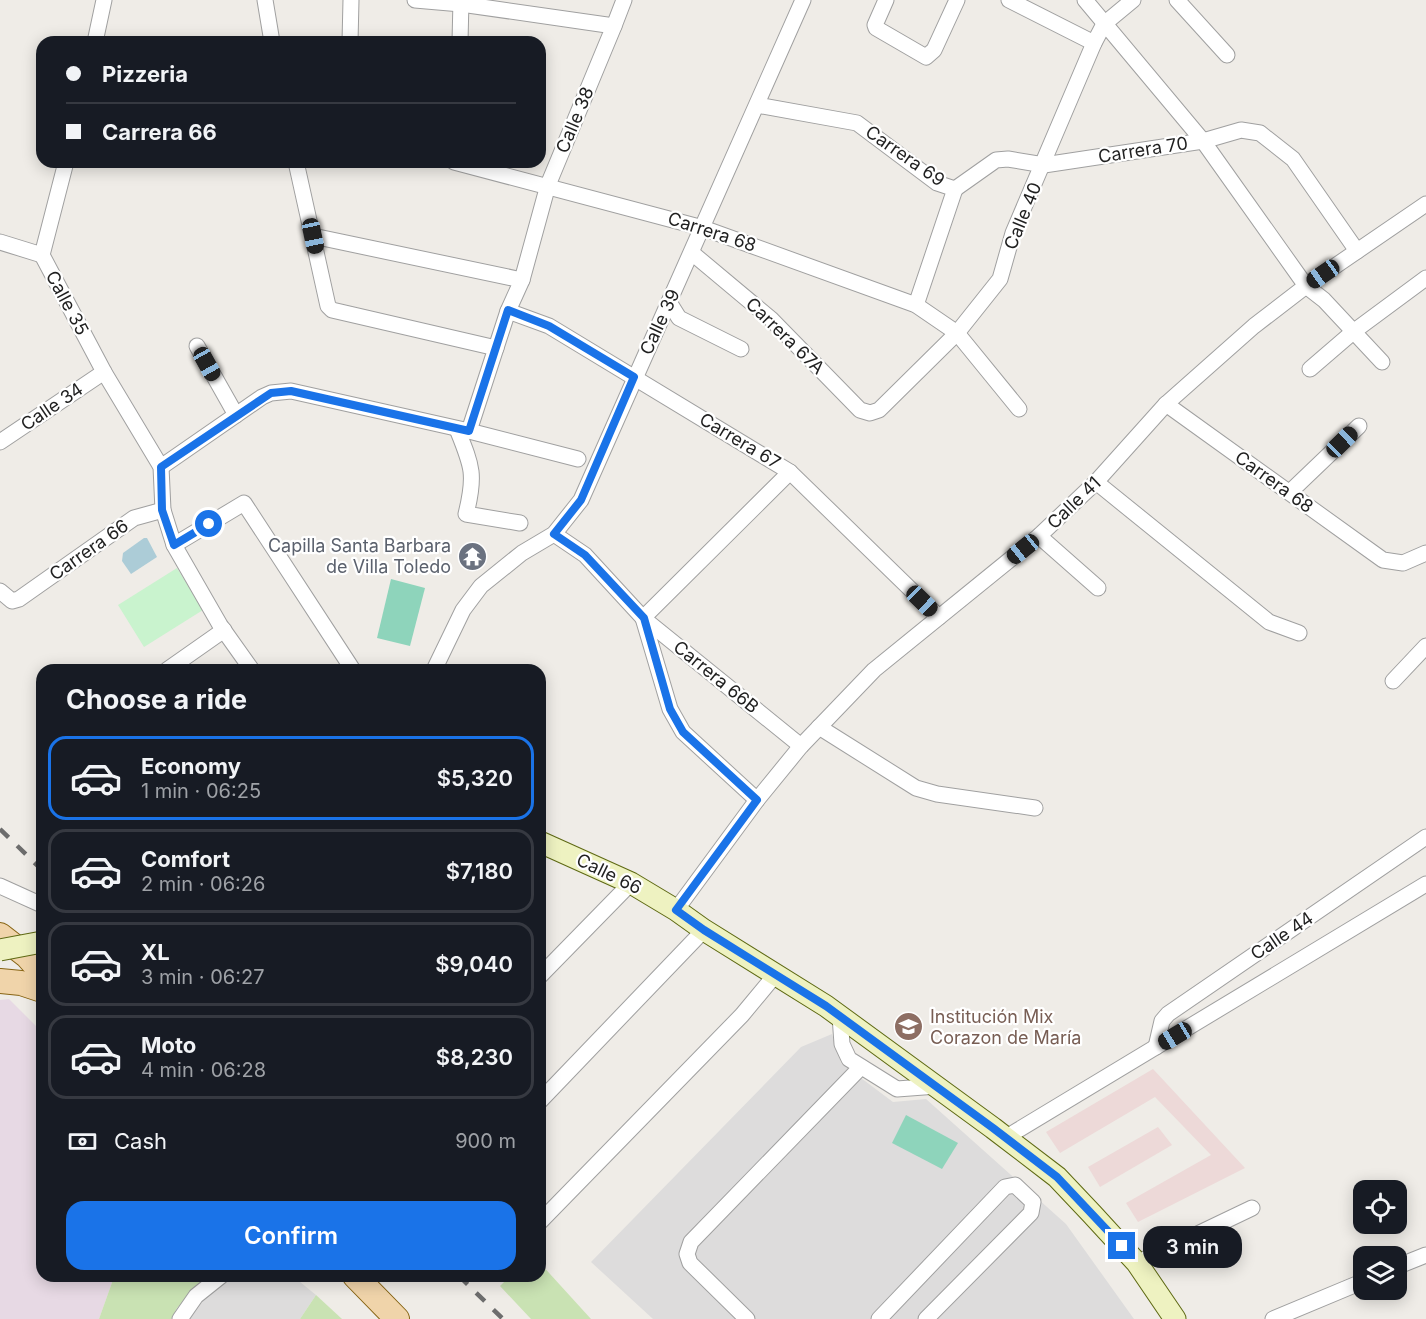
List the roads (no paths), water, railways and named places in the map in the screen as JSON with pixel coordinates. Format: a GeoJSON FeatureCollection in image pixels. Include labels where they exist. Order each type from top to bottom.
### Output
{"type":"FeatureCollection","features":[{"type":"Feature","properties":{"kind":"main road"},"geometry":{"type":"LineString","coordinates":[[0,935],[27,956],[36,966]]}},
{"type":"Feature","properties":{"kind":"main road"},"geometry":{"type":"LineString","coordinates":[[0,981],[21,983],[36,988]]}},
{"type":"Feature","properties":{"kind":"main road"},"geometry":{"type":"LineString","coordinates":[[361,1282],[397,1319]]}},
{"type":"Feature","properties":{"kind":"street"},"geometry":{"type":"LineString","coordinates":[[96,36],[104,0]]}},
{"type":"Feature","properties":{"kind":"street"},"geometry":{"type":"LineString","coordinates":[[265,0],[271,36]]}},
{"type":"Feature","properties":{"kind":"street"},"geometry":{"type":"LineString","coordinates":[[350,36],[351,0]]}},
{"type":"Feature","properties":{"kind":"street"},"geometry":{"type":"LineString","coordinates":[[415,0],[461,2],[614,26]]}},
{"type":"Feature","properties":{"kind":"street","name":"Calle 38"},"geometry":{"type":"LineString","coordinates":[[463,430],[496,348],[508,310],[522,280],[548,185],[624,0]]}},
{"type":"Feature","properties":{"kind":"street","name":"Calle 39"},"geometry":{"type":"LineString","coordinates":[[437,664],[463,610],[481,586],[522,552],[554,534],[581,500],[803,0]]}},
{"type":"Feature","properties":{"kind":"street"},"geometry":{"type":"LineString","coordinates":[[886,0],[875,25],[876,28],[926,57],[934,50],[957,0]]}},
{"type":"Feature","properties":{"kind":"street"},"geometry":{"type":"LineString","coordinates":[[1009,0],[1094,43]]}},
{"type":"Feature","properties":{"kind":"street"},"geometry":{"type":"LineString","coordinates":[[1085,0],[1203,141],[1306,286],[1324,300],[1382,362]]}},
{"type":"Feature","properties":{"kind":"street","name":"Calle 40"},"geometry":{"type":"LineString","coordinates":[[879,410],[957,333],[1000,279],[1013,233],[1044,165],[1094,43],[1104,24],[1133,0]]}},
{"type":"Feature","properties":{"kind":"street"},"geometry":{"type":"LineString","coordinates":[[1177,0],[1227,55]]}},
{"type":"Feature","properties":{"kind":"street"},"geometry":{"type":"LineString","coordinates":[[460,36],[461,2]]}},
{"type":"Feature","properties":{"kind":"street","name":"Carrera 69"},"geometry":{"type":"LineString","coordinates":[[757,105],[857,123],[937,183],[955,189],[996,160],[1008,159],[1044,165]]}},
{"type":"Feature","properties":{"kind":"street","name":"Carrera 70"},"geometry":{"type":"LineString","coordinates":[[1044,165],[1203,141],[1241,130],[1260,133],[1293,159],[1357,251]]}},
{"type":"Feature","properties":{"kind":"street","name":"Calle 35"},"geometry":{"type":"LineString","coordinates":[[64,168],[42,255],[104,372]]}},
{"type":"Feature","properties":{"kind":"street"},"geometry":{"type":"LineString","coordinates":[[297,168],[328,306],[338,312],[496,348]]}},
{"type":"Feature","properties":{"kind":"street","name":"Carrera 68"},"geometry":{"type":"LineString","coordinates":[[481,168],[703,228],[916,305],[957,333],[1019,409]]}},
{"type":"Feature","properties":{"kind":"street"},"geometry":{"type":"LineString","coordinates":[[916,305],[955,189]]}},
{"type":"Feature","properties":{"kind":"street","name":"Calle 41"},"geometry":{"type":"LineString","coordinates":[[676,910],[757,800],[801,746],[874,670],[1039,536],[1096,482],[1166,404],[1254,326],[1306,286],[1426,204]]}},
{"type":"Feature","properties":{"kind":"street"},"geometry":{"type":"LineString","coordinates":[[313,236],[522,280]]}},
{"type":"Feature","properties":{"kind":"street"},"geometry":{"type":"LineString","coordinates":[[0,242],[42,255]]}},
{"type":"Feature","properties":{"kind":"street","name":"Carrera 67A"},"geometry":{"type":"LineString","coordinates":[[692,253],[771,319],[860,410],[870,412],[879,410]]}},
{"type":"Feature","properties":{"kind":"street"},"geometry":{"type":"LineString","coordinates":[[1310,369],[1353,332],[1426,278]]}},
{"type":"Feature","properties":{"kind":"street"},"geometry":{"type":"LineString","coordinates":[[669,302],[679,318],[741,349]]}},
{"type":"Feature","properties":{"kind":"street","name":"Carrera 67"},"geometry":{"type":"LineString","coordinates":[[508,310],[549,326],[790,471],[939,617]]}},
{"type":"Feature","properties":{"kind":"street"},"geometry":{"type":"LineString","coordinates":[[197,346],[236,415]]}},
{"type":"Feature","properties":{"kind":"street"},"geometry":{"type":"LineString","coordinates":[[104,372],[161,467],[162,510],[174,545],[224,630],[248,664]]}},
{"type":"Feature","properties":{"kind":"street","name":"Calle 34"},"geometry":{"type":"LineString","coordinates":[[0,442],[104,372]]}},
{"type":"Feature","properties":{"kind":"street"},"geometry":{"type":"LineString","coordinates":[[161,467],[271,393],[291,391],[578,459]]}},
{"type":"Feature","properties":{"kind":"street","name":"Carrera 68"},"geometry":{"type":"LineString","coordinates":[[1166,404],[1394,562],[1426,553]]}},
{"type":"Feature","properties":{"kind":"street"},"geometry":{"type":"LineString","coordinates":[[1290,492],[1359,426]]}},
{"type":"Feature","properties":{"kind":"street"},"geometry":{"type":"LineString","coordinates":[[463,430],[473,484],[466,514],[520,523]]}},
{"type":"Feature","properties":{"kind":"street"},"geometry":{"type":"LineString","coordinates":[[757,800],[683,732],[670,709],[644,618],[790,471]]}},
{"type":"Feature","properties":{"kind":"street"},"geometry":{"type":"LineString","coordinates":[[1096,482],[1269,622],[1299,633]]}},
{"type":"Feature","properties":{"kind":"street"},"geometry":{"type":"LineString","coordinates":[[174,545],[244,503],[349,664]]}},
{"type":"Feature","properties":{"kind":"street","name":"Carrera 66"},"geometry":{"type":"LineString","coordinates":[[0,591],[12,600],[19,599],[134,518],[162,510]]}},
{"type":"Feature","properties":{"kind":"street","name":"Carrera 66B"},"geometry":{"type":"LineString","coordinates":[[554,534],[585,555],[644,618],[801,746]]}},
{"type":"Feature","properties":{"kind":"street"},"geometry":{"type":"LineString","coordinates":[[1039,536],[1098,588]]}},
{"type":"Feature","properties":{"kind":"street"},"geometry":{"type":"LineString","coordinates":[[176,664],[224,630]]}},
{"type":"Feature","properties":{"kind":"street"},"geometry":{"type":"LineString","coordinates":[[1393,681],[1426,646]]}},
{"type":"Feature","properties":{"kind":"street"},"geometry":{"type":"LineString","coordinates":[[819,727],[916,788],[937,794],[1035,808]]}},
{"type":"Feature","properties":{"kind":"street","name":"Calle 44"},"geometry":{"type":"LineString","coordinates":[[1156,1047],[1162,1021],[1168,1014],[1426,837]]}},
{"type":"Feature","properties":{"kind":"street","name":"Calle 66"},"geometry":{"type":"LineString","coordinates":[[546,849],[631,883],[676,910]]}},
{"type":"Feature","properties":{"kind":"street"},"geometry":{"type":"LineString","coordinates":[[546,970],[631,883]]}},
{"type":"Feature","properties":{"kind":"street"},"geometry":{"type":"LineString","coordinates":[[1005,1138],[1426,884]]}},
{"type":"Feature","properties":{"kind":"street"},"geometry":{"type":"LineString","coordinates":[[0,886],[36,902]]}},
{"type":"Feature","properties":{"kind":"street"},"geometry":{"type":"LineString","coordinates":[[676,910],[840,1016],[1057,1177],[1137,1263],[1175,1319]]}},
{"type":"Feature","properties":{"kind":"street"},"geometry":{"type":"LineString","coordinates":[[546,1095],[704,930]]}},
{"type":"Feature","properties":{"kind":"street"},"geometry":{"type":"LineString","coordinates":[[0,950],[36,943]]}},
{"type":"Feature","properties":{"kind":"street"},"geometry":{"type":"LineString","coordinates":[[546,1216],[742,1015],[776,974]]}},
{"type":"Feature","properties":{"kind":"street"},"geometry":{"type":"LineString","coordinates":[[840,1016],[844,1052],[861,1067],[897,1089],[937,1086]]}},
{"type":"Feature","properties":{"kind":"street"},"geometry":{"type":"LineString","coordinates":[[747,1319],[690,1263],[687,1254],[692,1242],[861,1067]]}},
{"type":"Feature","properties":{"kind":"street"},"geometry":{"type":"LineString","coordinates":[[879,1319],[1005,1187],[1015,1185],[1033,1202],[1031,1213],[926,1319]]}},
{"type":"Feature","properties":{"kind":"street"},"geometry":{"type":"LineString","coordinates":[[1137,1263],[1252,1208]]}},
{"type":"Feature","properties":{"kind":"street"},"geometry":{"type":"LineString","coordinates":[[1407,1263],[1426,1255]]}},
{"type":"Feature","properties":{"kind":"street"},"geometry":{"type":"LineString","coordinates":[[180,1319],[196,1296],[214,1282]]}},
{"type":"Feature","properties":{"kind":"street"},"geometry":{"type":"LineString","coordinates":[[1273,1319],[1353,1286]]}},
{"type":"Feature","properties":{"kind":"water"},"geometry":{"type":"Polygon","coordinates":[[[147,538],[157,557],[131,574],[122,561],[123,553],[147,538]]]}},
{"type":"Feature","properties":{"kind":"railway"},"geometry":{"type":"LineString","coordinates":[[0,829],[36,864]]}},
{"type":"Feature","properties":{"kind":"railway"},"geometry":{"type":"LineString","coordinates":[[465,1282],[503,1319]]}},
{"type":"Feature","properties":{"kind":"place","name":"Capilla Santa Barbara de Villa Toledo"},"geometry":{"type":"Point","coordinates":[472,556]}},
{"type":"Feature","properties":{"kind":"place","name":"Institución Mix Corazon de María"},"geometry":{"type":"Point","coordinates":[909,1027]}}]}
